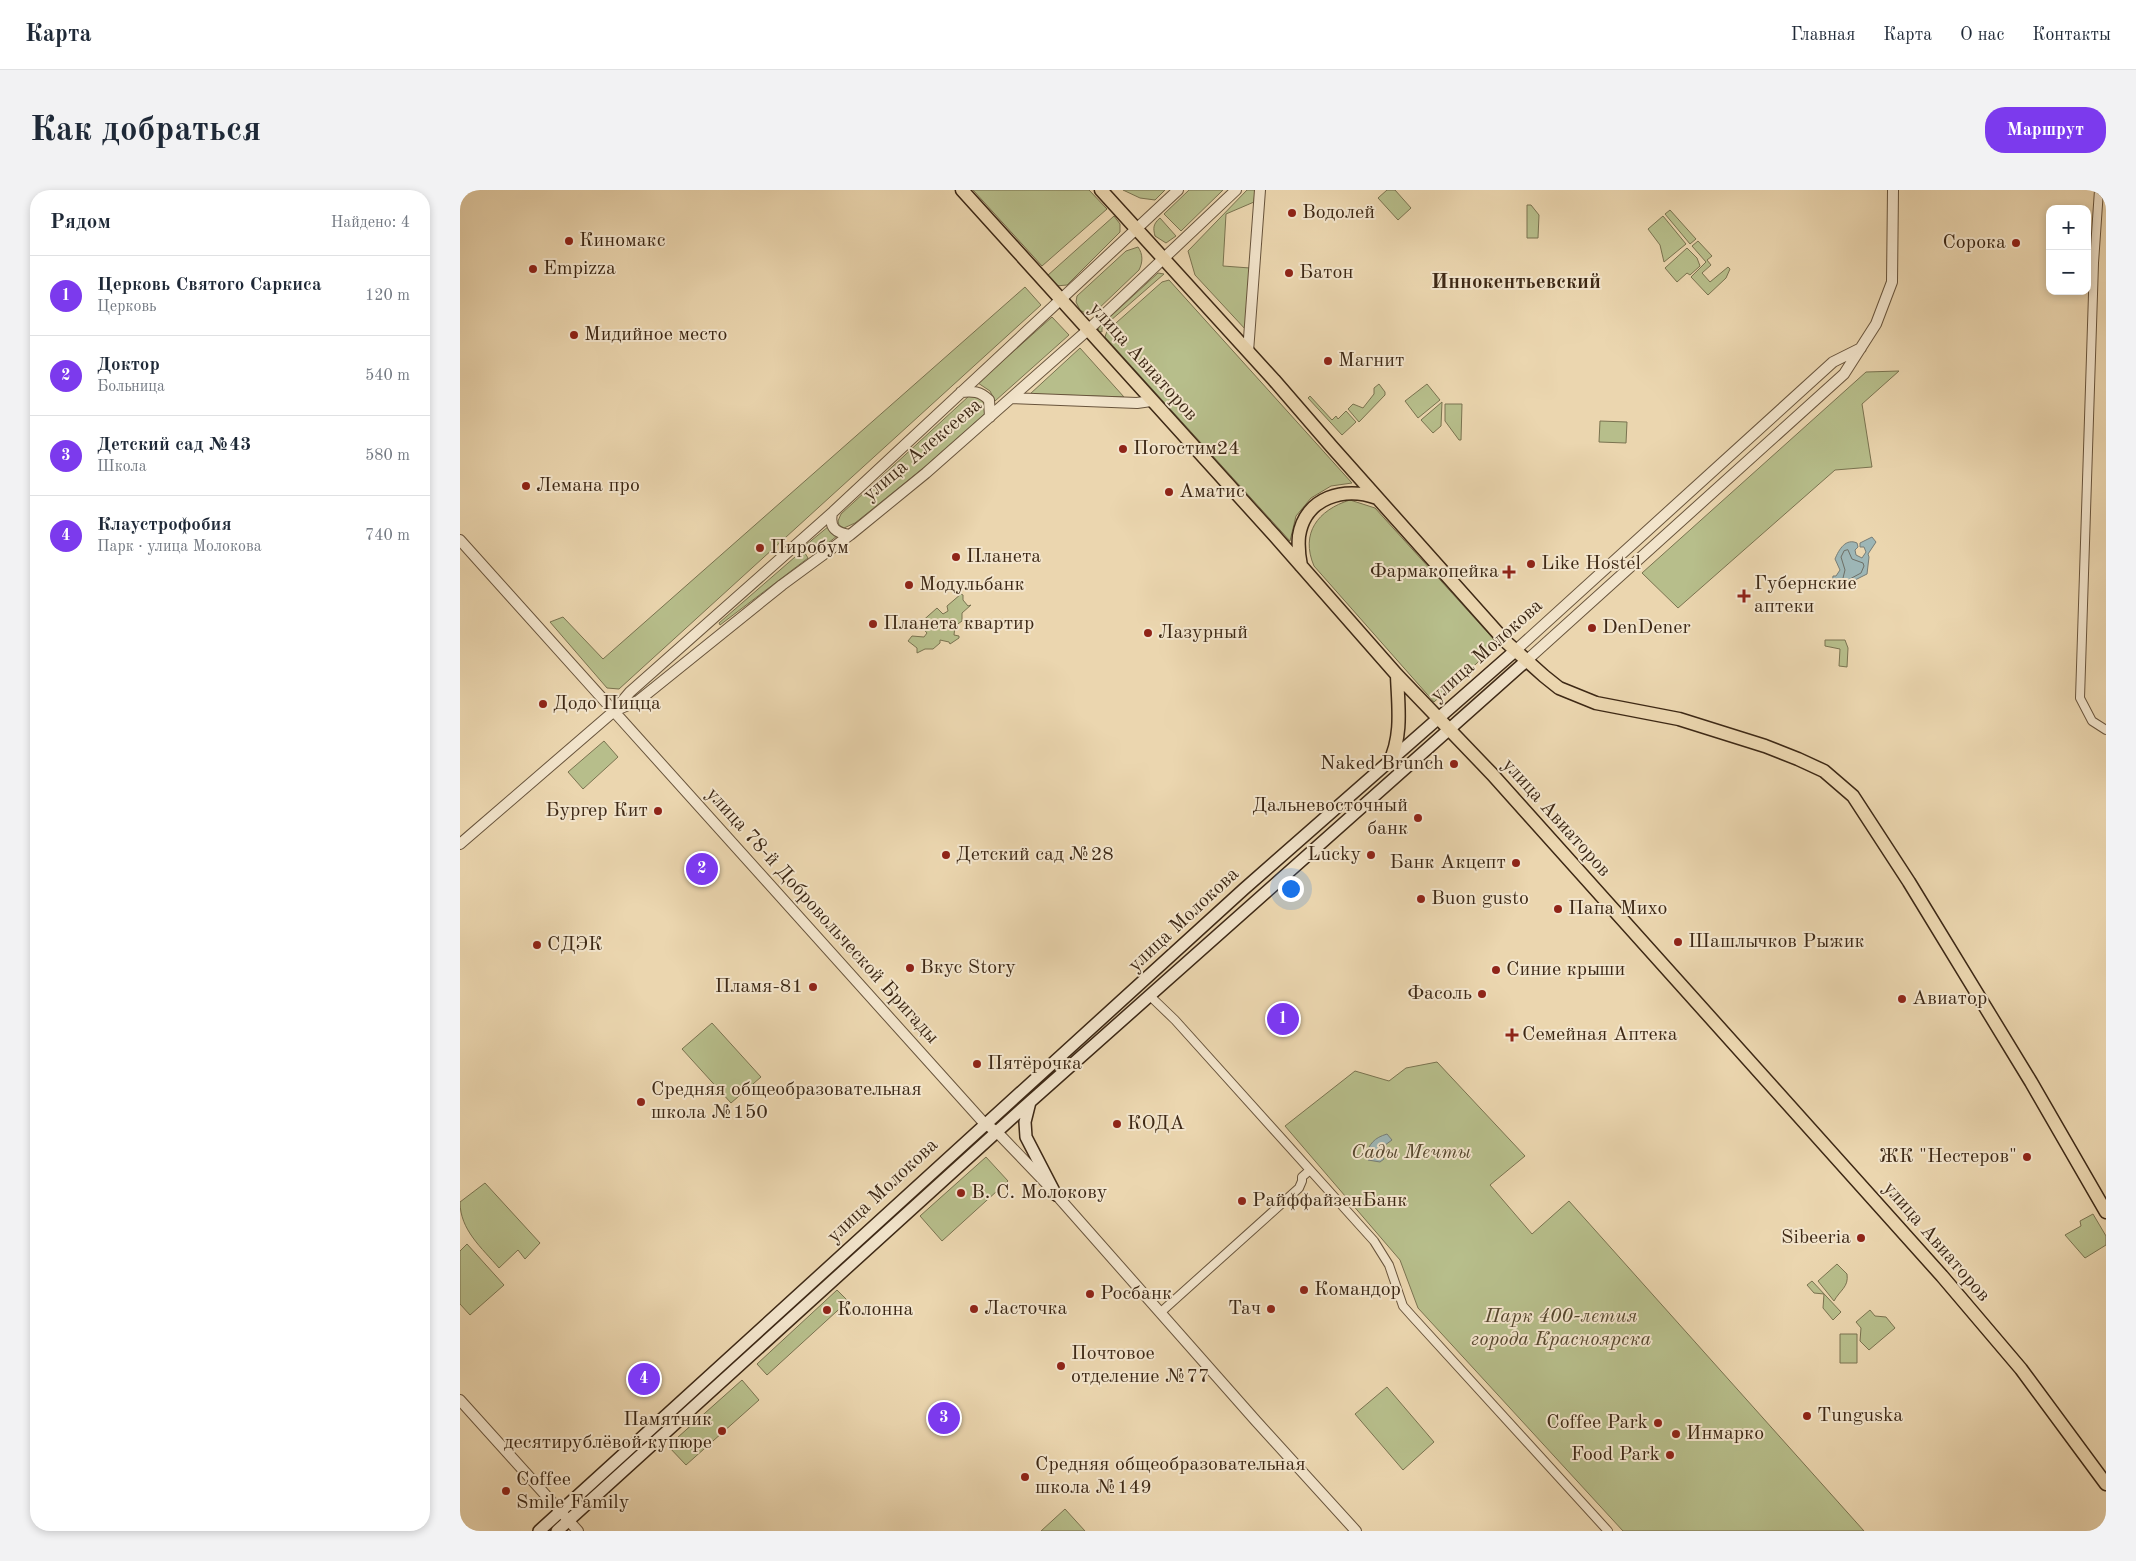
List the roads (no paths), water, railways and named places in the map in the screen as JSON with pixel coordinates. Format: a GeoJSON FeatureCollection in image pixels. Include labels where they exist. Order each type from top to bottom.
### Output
{"type":"FeatureCollection","features":[{"type":"Feature","properties":{"kind":"main road","name":"улица Авиаторов"},"geometry":{"type":"LineString","coordinates":[[962,190],[1089,329],[1151,401],[1397,675],[1492,774],[1942,1276],[2021,1369],[2106,1484]]}},
{"type":"Feature","properties":{"kind":"main road"},"geometry":{"type":"LineString","coordinates":[[1101,190],[1526,661],[1559,688],[1589,700],[1679,719],[1765,746],[1824,772],[1853,796],[1925,907],[2031,1082],[2106,1212]]}},
{"type":"Feature","properties":{"kind":"main road"},"geometry":{"type":"LineString","coordinates":[[1301,566],[1299,535],[1306,516],[1318,503],[1333,494],[1350,492],[1377,498]]}},
{"type":"Feature","properties":{"kind":"main road","name":"улица Молокова"},"geometry":{"type":"LineString","coordinates":[[539,1531],[984,1123],[1126,998],[1244,889],[1516,650]]}},
{"type":"Feature","properties":{"kind":"main road","name":"улица Молокова"},"geometry":{"type":"LineString","coordinates":[[557,1531],[996,1132],[1526,661]]}},
{"type":"Feature","properties":{"kind":"main road"},"geometry":{"type":"LineString","coordinates":[[1389,763],[1396,748],[1398,732],[1397,675]]}},
{"type":"Feature","properties":{"kind":"main road"},"geometry":{"type":"LineString","coordinates":[[1030,1102],[1025,1122],[1026,1137],[1056,1195]]}},
{"type":"Feature","properties":{"kind":"street","name":"улица Алексеева"},"geometry":{"type":"LineString","coordinates":[[460,844],[613,712],[637,685],[832,513],[1178,190]]}},
{"type":"Feature","properties":{"kind":"street","name":"улица Алексеева"},"geometry":{"type":"LineString","coordinates":[[613,712],[638,701],[782,585],[850,535],[926,473],[1089,329],[1236,190]]}},
{"type":"Feature","properties":{"kind":"street"},"geometry":{"type":"LineString","coordinates":[[1248,352],[1260,190]]}},
{"type":"Feature","properties":{"kind":"street","name":"улица Молокова"},"geometry":{"type":"LineString","coordinates":[[1526,661],[1844,374],[1876,324],[1892,282],[1894,190]]}},
{"type":"Feature","properties":{"kind":"street"},"geometry":{"type":"LineString","coordinates":[[2099,190],[2094,264],[2080,698],[2092,721],[2106,730]]}},
{"type":"Feature","properties":{"kind":"street","name":"улица Молокова"},"geometry":{"type":"LineString","coordinates":[[1516,650],[1833,362],[1862,347]]}},
{"type":"Feature","properties":{"kind":"street"},"geometry":{"type":"LineString","coordinates":[[961,392],[980,392],[986,396],[989,400],[990,417]]}},
{"type":"Feature","properties":{"kind":"street"},"geometry":{"type":"LineString","coordinates":[[1012,398],[1137,403],[1151,401]]}},
{"type":"Feature","properties":{"kind":"street"},"geometry":{"type":"LineString","coordinates":[[832,513],[830,520],[832,528],[837,532],[850,535]]}},
{"type":"Feature","properties":{"kind":"street","name":"улица 78-й Добровольческой Бригады"},"geometry":{"type":"LineString","coordinates":[[460,540],[984,1123],[996,1132],[1056,1195],[1356,1531]]}},
{"type":"Feature","properties":{"kind":"street"},"geometry":{"type":"LineString","coordinates":[[1150,996],[1176,1020],[1374,1241],[1389,1265],[1403,1306],[1411,1316],[1608,1531]]}},
{"type":"Feature","properties":{"kind":"street"},"geometry":{"type":"LineString","coordinates":[[1161,1312],[1299,1188],[1302,1177],[1310,1170]]}},
{"type":"Feature","properties":{"kind":"street"},"geometry":{"type":"LineString","coordinates":[[460,1400],[578,1531]]}},
{"type":"Feature","properties":{"kind":"water"},"geometry":{"type":"Polygon","coordinates":[[[1872,537],[1876,542],[1868,554],[1867,574],[1855,580],[1843,591],[1841,589],[1843,587],[1837,581],[1832,585],[1833,576],[1836,576],[1840,570],[1835,559],[1841,548],[1849,542],[1857,543],[1856,555],[1862,558],[1866,552],[1864,547],[1860,547],[1860,543],[1872,537]]]}},
{"type":"Feature","properties":{"kind":"water"},"geometry":{"type":"Polygon","coordinates":[[[1387,1134],[1392,1140],[1381,1148],[1384,1159],[1380,1162],[1368,1160],[1365,1156],[1371,1144],[1379,1137],[1387,1134]]]}},
{"type":"Feature","properties":{"kind":"place","name":"Водолей"},"geometry":{"type":"Point","coordinates":[1292,213]}},
{"type":"Feature","properties":{"kind":"place","name":"Киномакс"},"geometry":{"type":"Point","coordinates":[569,241]}},
{"type":"Feature","properties":{"kind":"place","name":"Сорока"},"geometry":{"type":"Point","coordinates":[2016,243]}},
{"type":"Feature","properties":{"kind":"place","name":"Empizza"},"geometry":{"type":"Point","coordinates":[533,269]}},
{"type":"Feature","properties":{"kind":"place","name":"Батон"},"geometry":{"type":"Point","coordinates":[1289,273]}},
{"type":"Feature","properties":{"kind":"place","name":"Мидийное место"},"geometry":{"type":"Point","coordinates":[574,335]}},
{"type":"Feature","properties":{"kind":"place","name":"Магнит"},"geometry":{"type":"Point","coordinates":[1328,361]}},
{"type":"Feature","properties":{"kind":"place","name":"Погостим24"},"geometry":{"type":"Point","coordinates":[1123,449]}},
{"type":"Feature","properties":{"kind":"place","name":"Лемана про"},"geometry":{"type":"Point","coordinates":[526,486]}},
{"type":"Feature","properties":{"kind":"place","name":"Аматис"},"geometry":{"type":"Point","coordinates":[1169,492]}},
{"type":"Feature","properties":{"kind":"place","name":"Пиробум"},"geometry":{"type":"Point","coordinates":[760,548]}},
{"type":"Feature","properties":{"kind":"place","name":"Планета"},"geometry":{"type":"Point","coordinates":[956,557]}},
{"type":"Feature","properties":{"kind":"place","name":"Like Hostel"},"geometry":{"type":"Point","coordinates":[1531,564]}},
{"type":"Feature","properties":{"kind":"place","name":"Фармакопейка"},"geometry":{"type":"Point","coordinates":[1509,572]}},
{"type":"Feature","properties":{"kind":"place","name":"Модульбанк"},"geometry":{"type":"Point","coordinates":[909,585]}},
{"type":"Feature","properties":{"kind":"place","name":"Губернские аптеки"},"geometry":{"type":"Point","coordinates":[1744,596]}},
{"type":"Feature","properties":{"kind":"place","name":"Планета квартир"},"geometry":{"type":"Point","coordinates":[873,624]}},
{"type":"Feature","properties":{"kind":"place","name":"DenDener"},"geometry":{"type":"Point","coordinates":[1592,628]}},
{"type":"Feature","properties":{"kind":"place","name":"Лазурный"},"geometry":{"type":"Point","coordinates":[1148,633]}},
{"type":"Feature","properties":{"kind":"place","name":"Додо Пицца"},"geometry":{"type":"Point","coordinates":[543,704]}},
{"type":"Feature","properties":{"kind":"place","name":"Naked Brunch"},"geometry":{"type":"Point","coordinates":[1454,764]}},
{"type":"Feature","properties":{"kind":"place","name":"Бургер Кит"},"geometry":{"type":"Point","coordinates":[658,811]}},
{"type":"Feature","properties":{"kind":"place","name":"Дальневосточный банк"},"geometry":{"type":"Point","coordinates":[1418,818]}},
{"type":"Feature","properties":{"kind":"place","name":"Детский сад №28"},"geometry":{"type":"Point","coordinates":[946,855]}},
{"type":"Feature","properties":{"kind":"place","name":"Lucky"},"geometry":{"type":"Point","coordinates":[1371,855]}},
{"type":"Feature","properties":{"kind":"place","name":"Банк Акцепт"},"geometry":{"type":"Point","coordinates":[1516,863]}},
{"type":"Feature","properties":{"kind":"place","name":"Доктор"},"geometry":{"type":"Point","coordinates":[702,869]}},
{"type":"Feature","properties":{"kind":"place","name":"Buon gusto"},"geometry":{"type":"Point","coordinates":[1421,899]}},
{"type":"Feature","properties":{"kind":"place","name":"Папа Михо"},"geometry":{"type":"Point","coordinates":[1558,909]}},
{"type":"Feature","properties":{"kind":"place","name":"Шашлычков Рыжик"},"geometry":{"type":"Point","coordinates":[1678,942]}},
{"type":"Feature","properties":{"kind":"place","name":"СДЭК"},"geometry":{"type":"Point","coordinates":[537,945]}},
{"type":"Feature","properties":{"kind":"place","name":"Вкус Story"},"geometry":{"type":"Point","coordinates":[910,968]}},
{"type":"Feature","properties":{"kind":"place","name":"Синие крыши"},"geometry":{"type":"Point","coordinates":[1496,970]}},
{"type":"Feature","properties":{"kind":"place","name":"Пламя-81"},"geometry":{"type":"Point","coordinates":[813,987]}},
{"type":"Feature","properties":{"kind":"place","name":"Фасоль"},"geometry":{"type":"Point","coordinates":[1482,994]}},
{"type":"Feature","properties":{"kind":"place","name":"Авиатор"},"geometry":{"type":"Point","coordinates":[1902,999]}},
{"type":"Feature","properties":{"kind":"place","name":"Церковь Святого Саркиса"},"geometry":{"type":"Point","coordinates":[1283,1019]}},
{"type":"Feature","properties":{"kind":"place","name":"Семейная Аптека"},"geometry":{"type":"Point","coordinates":[1512,1035]}},
{"type":"Feature","properties":{"kind":"place","name":"Пятёрочка"},"geometry":{"type":"Point","coordinates":[977,1064]}},
{"type":"Feature","properties":{"kind":"place","name":"Средняя общеобразовательная школа №150"},"geometry":{"type":"Point","coordinates":[641,1102]}},
{"type":"Feature","properties":{"kind":"place","name":"КОДА"},"geometry":{"type":"Point","coordinates":[1117,1124]}},
{"type":"Feature","properties":{"kind":"place","name":"ЖК \"Нестеров\""},"geometry":{"type":"Point","coordinates":[2027,1157]}},
{"type":"Feature","properties":{"kind":"place","name":"В. С. Молокову"},"geometry":{"type":"Point","coordinates":[961,1193]}},
{"type":"Feature","properties":{"kind":"place","name":"РайффайзенБанк"},"geometry":{"type":"Point","coordinates":[1242,1201]}},
{"type":"Feature","properties":{"kind":"place","name":"Sibeeria"},"geometry":{"type":"Point","coordinates":[1861,1238]}},
{"type":"Feature","properties":{"kind":"place","name":"Командор"},"geometry":{"type":"Point","coordinates":[1304,1290]}},
{"type":"Feature","properties":{"kind":"place","name":"Росбанк"},"geometry":{"type":"Point","coordinates":[1090,1294]}},
{"type":"Feature","properties":{"kind":"place","name":"Ласточка"},"geometry":{"type":"Point","coordinates":[974,1309]}},
{"type":"Feature","properties":{"kind":"place","name":"Taч"},"geometry":{"type":"Point","coordinates":[1271,1309]}},
{"type":"Feature","properties":{"kind":"place","name":"Колонна"},"geometry":{"type":"Point","coordinates":[827,1310]}},
{"type":"Feature","properties":{"kind":"place","name":"Почтовое отделение №77"},"geometry":{"type":"Point","coordinates":[1061,1366]}},
{"type":"Feature","properties":{"kind":"place","name":"Клаустрофобия"},"geometry":{"type":"Point","coordinates":[644,1379]}},
{"type":"Feature","properties":{"kind":"place","name":"Tunguska"},"geometry":{"type":"Point","coordinates":[1807,1416]}},
{"type":"Feature","properties":{"kind":"place","name":"Детский сад №43"},"geometry":{"type":"Point","coordinates":[944,1418]}},
{"type":"Feature","properties":{"kind":"place","name":"Coffee Park"},"geometry":{"type":"Point","coordinates":[1658,1423]}},
{"type":"Feature","properties":{"kind":"place","name":"Памятник десятирублёвой купюре"},"geometry":{"type":"Point","coordinates":[722,1431]}},
{"type":"Feature","properties":{"kind":"place","name":"Инмарко"},"geometry":{"type":"Point","coordinates":[1676,1434]}},
{"type":"Feature","properties":{"kind":"place","name":"Food Park"},"geometry":{"type":"Point","coordinates":[1670,1455]}},
{"type":"Feature","properties":{"kind":"place","name":"Средняя общеобразовательная школа №149"},"geometry":{"type":"Point","coordinates":[1025,1477]}},
{"type":"Feature","properties":{"kind":"place","name":"Coffee Smile Family"},"geometry":{"type":"Point","coordinates":[506,1491]}},
{"type":"Feature","properties":{"kind":"district","name":"Иннокентьевский"},"geometry":{"type":"Point","coordinates":[1516,282]}},
{"type":"Feature","properties":{"kind":"park label","name":"Сады Мечты"},"geometry":{"type":"Point","coordinates":[1411,1153]}},
{"type":"Feature","properties":{"kind":"park label","name":"Парк 400-летия города Красноярска"},"geometry":{"type":"Point","coordinates":[1561,1328]}}]}
